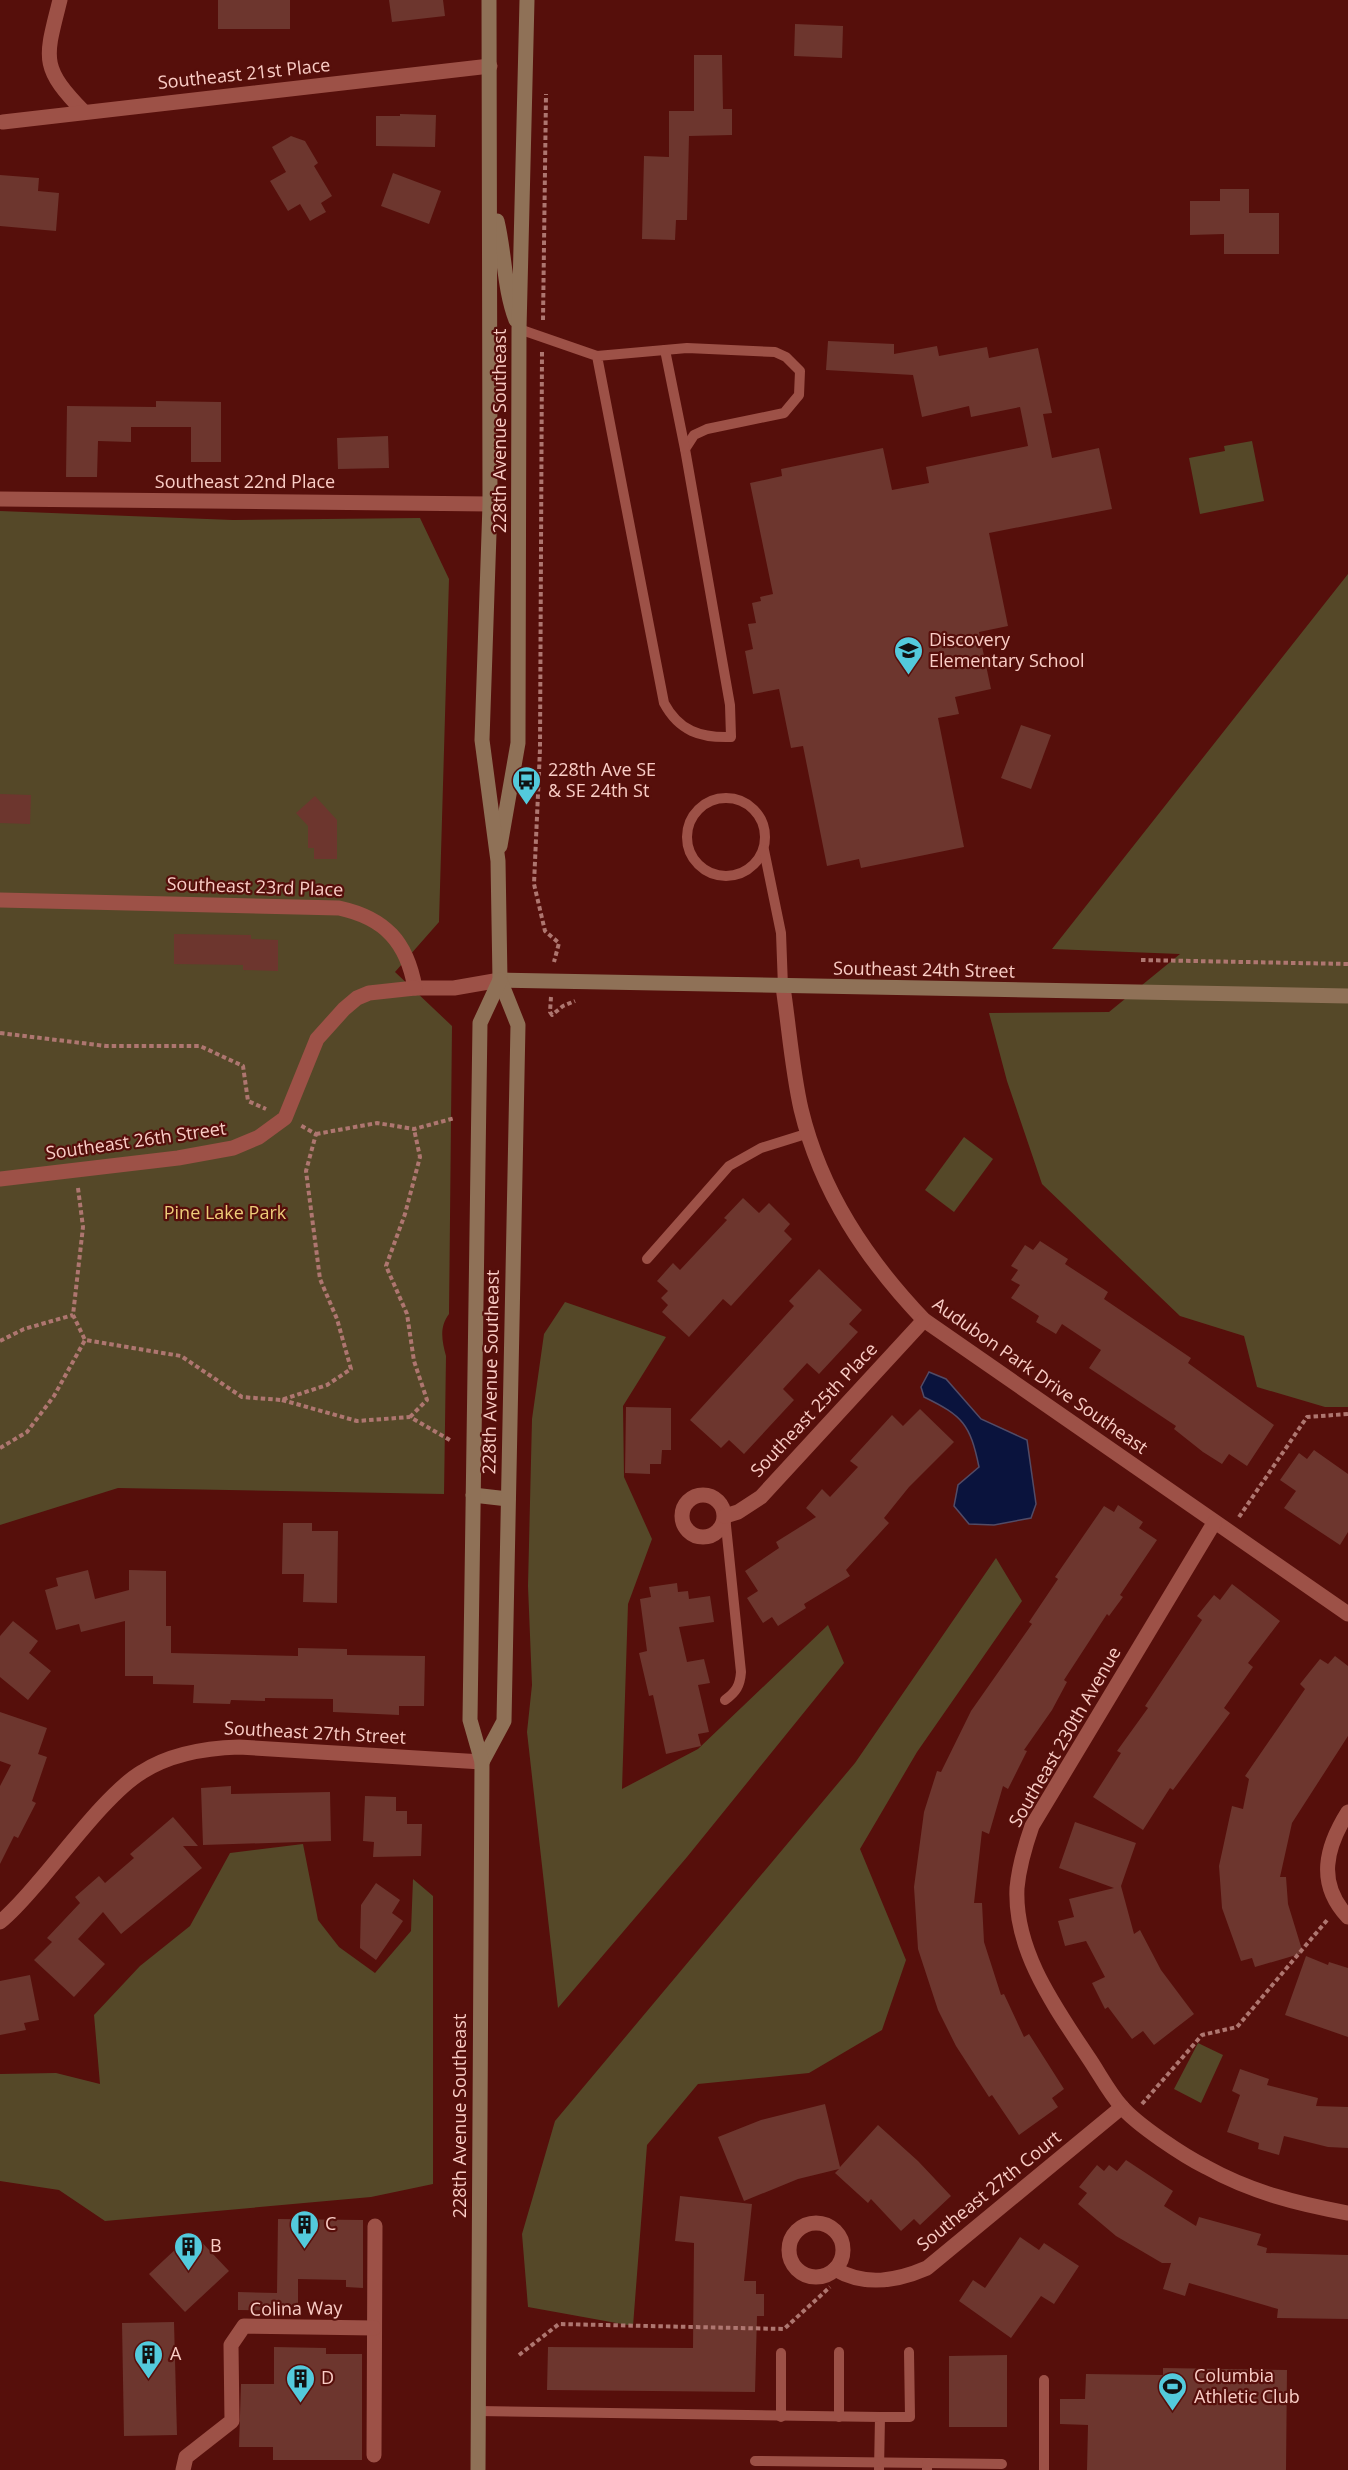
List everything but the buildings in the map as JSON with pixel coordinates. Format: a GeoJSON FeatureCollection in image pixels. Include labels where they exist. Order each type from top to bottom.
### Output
{"type":"FeatureCollection","features":[{"type":"Feature","properties":{"kind":"main road","name":"228th Avenue Southeast"},"geometry":{"type":"LineString","coordinates":[[482,1762],[504,1721],[518,1024],[500,980],[498,861],[482,740],[490,504],[489,0]]}},
{"type":"Feature","properties":{"kind":"main road","name":"228th Avenue Southeast"},"geometry":{"type":"LineString","coordinates":[[498,861],[518,743],[519,329],[527,0]]}},
{"type":"Feature","properties":{"kind":"main road"},"geometry":{"type":"LineString","coordinates":[[491,194],[505,256],[508,300],[519,329]]}},
{"type":"Feature","properties":{"kind":"main road","name":"228th Avenue Southeast"},"geometry":{"type":"LineString","coordinates":[[478,2470],[482,1762],[470,1720],[473,1495],[480,1023],[500,980]]}},
{"type":"Feature","properties":{"kind":"main road","name":"Southeast 24th Street"},"geometry":{"type":"LineString","coordinates":[[500,980],[1348,996]]}},
{"type":"Feature","properties":{"kind":"main road"},"geometry":{"type":"LineString","coordinates":[[473,1495],[508,1499]]}},
{"type":"Feature","properties":{"kind":"street"},"geometry":{"type":"LineString","coordinates":[[60,0],[48,59],[51,72],[63,90],[84,112]]}},
{"type":"Feature","properties":{"kind":"street","name":"Southeast 21st Place"},"geometry":{"type":"LineString","coordinates":[[3,122],[490,66]]}},
{"type":"Feature","properties":{"kind":"street","name":"Southeast 22nd Place"},"geometry":{"type":"LineString","coordinates":[[0,500],[490,504]]}},
{"type":"Feature","properties":{"kind":"street","name":"Southeast 23rd Place"},"geometry":{"type":"LineString","coordinates":[[0,900],[339,908],[373,919],[390,933],[404,948],[411,966],[415,988]]}},
{"type":"Feature","properties":{"kind":"street"},"geometry":{"type":"LineString","coordinates":[[285,1118],[317,1040],[344,1009],[369,993],[415,988],[454,988],[500,980]]}},
{"type":"Feature","properties":{"kind":"street","name":"Audubon Park Drive Southeast"},"geometry":{"type":"LineString","coordinates":[[783,987],[794,1071],[809,1133],[834,1197],[860,1244],[888,1282],[924,1320],[1228,1533],[1348,1614]]}},
{"type":"Feature","properties":{"kind":"street","name":"Southeast 26th Street"},"geometry":{"type":"LineString","coordinates":[[0,1179],[76,1171],[233,1148],[260,1137],[285,1118]]}},
{"type":"Feature","properties":{"kind":"street","name":"Southeast 25th Place"},"geometry":{"type":"LineString","coordinates":[[725,1516],[738,1512],[761,1497],[924,1320]]}},
{"type":"Feature","properties":{"kind":"street","name":"Southeast 230th Avenue"},"geometry":{"type":"LineString","coordinates":[[1127,2111],[1056,2009],[1029,1955],[1020,1921],[1017,1889],[1022,1852],[1032,1826],[1214,1522]]}},
{"type":"Feature","properties":{"kind":"street","name":"Southeast 27th Street"},"geometry":{"type":"LineString","coordinates":[[0,1922],[25,1897],[121,1787],[141,1772],[162,1762],[214,1748],[239,1747],[482,1762]]}},
{"type":"Feature","properties":{"kind":"street"},"geometry":{"type":"LineString","coordinates":[[1343,1912],[1329,1882],[1328,1859],[1331,1841],[1348,1812]]}},
{"type":"Feature","properties":{"kind":"street"},"geometry":{"type":"LineString","coordinates":[[1127,2111],[1203,2166],[1244,2187],[1297,2204],[1348,2213]]}},
{"type":"Feature","properties":{"kind":"street","name":"Southeast 27th Court"},"geometry":{"type":"LineString","coordinates":[[839,2271],[881,2281],[904,2278],[927,2268],[1127,2111]]}},
{"type":"Feature","properties":{"kind":"street"},"geometry":{"type":"LineString","coordinates":[[374,2455],[375,2226]]}},
{"type":"Feature","properties":{"kind":"street","name":"Colina Way"},"geometry":{"type":"LineString","coordinates":[[183,2470],[186,2457],[231,2421],[231,2345],[244,2326],[374,2328]]}},
{"type":"Feature","properties":{"kind":"lane"},"geometry":{"type":"LineString","coordinates":[[519,329],[597,356],[687,348],[775,352],[786,357],[800,371],[799,395],[784,412],[707,429],[694,435],[685,449]]}},
{"type":"Feature","properties":{"kind":"lane"},"geometry":{"type":"LineString","coordinates":[[597,356],[664,704],[673,719],[690,732],[710,738],[731,737],[730,705],[685,449],[665,350]]}},
{"type":"Feature","properties":{"kind":"lane"},"geometry":{"type":"LineString","coordinates":[[764,850],[748,870],[742,873],[722,877],[710,873],[699,866],[691,855],[687,842],[692,817],[701,807],[712,801],[737,799],[748,805],[764,825],[764,850],[781,933],[783,987]]}},
{"type":"Feature","properties":{"kind":"lane"},"geometry":{"type":"LineString","coordinates":[[647,1259],[729,1166],[762,1148],[809,1133]]}},
{"type":"Feature","properties":{"kind":"lane"},"geometry":{"type":"LineString","coordinates":[[725,1516],[741,1672],[740,1683],[735,1692],[725,1700]]}},
{"type":"Feature","properties":{"kind":"lane"},"geometry":{"type":"LineString","coordinates":[[839,2352],[839,2417]]}},
{"type":"Feature","properties":{"kind":"lane"},"geometry":{"type":"LineString","coordinates":[[478,2411],[910,2417],[909,2352]]}},
{"type":"Feature","properties":{"kind":"lane"},"geometry":{"type":"LineString","coordinates":[[781,2353],[781,2417]]}},
{"type":"Feature","properties":{"kind":"lane"},"geometry":{"type":"LineString","coordinates":[[1044,2380],[1044,2470]]}},
{"type":"Feature","properties":{"kind":"lane"},"geometry":{"type":"LineString","coordinates":[[879,2466],[880,2417]]}},
{"type":"Feature","properties":{"kind":"lane"},"geometry":{"type":"LineString","coordinates":[[755,2461],[927,2467],[1002,2464]]}},
{"type":"Feature","properties":{"kind":"path"},"geometry":{"type":"LineString","coordinates":[[546,93],[540,749],[534,885],[539,916],[545,932],[559,943],[556,948]]}},
{"type":"Feature","properties":{"kind":"path"},"geometry":{"type":"LineString","coordinates":[[1141,960],[1348,964]]}},
{"type":"Feature","properties":{"kind":"path"},"geometry":{"type":"LineString","coordinates":[[0,1034],[106,1046],[200,1046],[243,1066],[248,1101],[316,1134],[377,1123],[414,1129],[454,1118]]}},
{"type":"Feature","properties":{"kind":"path"},"geometry":{"type":"LineString","coordinates":[[410,1417],[427,1400],[414,1361],[407,1314],[386,1266],[405,1214],[420,1157],[414,1129]]}},
{"type":"Feature","properties":{"kind":"path"},"geometry":{"type":"LineString","coordinates":[[281,1400],[327,1385],[351,1370],[337,1319],[320,1279],[306,1171],[316,1134]]}},
{"type":"Feature","properties":{"kind":"path"},"geometry":{"type":"LineString","coordinates":[[76,1171],[83,1227],[73,1315],[85,1340]]}},
{"type":"Feature","properties":{"kind":"path"},"geometry":{"type":"LineString","coordinates":[[0,1341],[24,1329],[73,1315]]}},
{"type":"Feature","properties":{"kind":"path"},"geometry":{"type":"LineString","coordinates":[[85,1340],[181,1356],[242,1397],[281,1400],[357,1421],[410,1417],[450,1440]]}},
{"type":"Feature","properties":{"kind":"path"},"geometry":{"type":"LineString","coordinates":[[0,1448],[27,1432],[54,1396],[85,1340]]}},
{"type":"Feature","properties":{"kind":"path"},"geometry":{"type":"LineString","coordinates":[[1228,1533],[1307,1417],[1348,1414]]}},
{"type":"Feature","properties":{"kind":"path"},"geometry":{"type":"LineString","coordinates":[[1127,2111],[1202,2036],[1236,2027],[1343,1912]]}},
{"type":"Feature","properties":{"kind":"path"},"geometry":{"type":"LineString","coordinates":[[519,2355],[559,2324],[784,2329],[839,2271]]}},
{"type":"Feature","properties":{"kind":"green space"},"geometry":{"type":"Polygon","coordinates":[[[1252,441],[1264,501],[1200,514],[1189,458],[1225,451],[1224,446],[1252,441]]]}},
{"type":"Feature","properties":{"kind":"green space","name":"Pine Lake Park"},"geometry":{"type":"Polygon","coordinates":[[[0,511],[233,520],[420,518],[449,579],[439,922],[395,972],[452,1026],[449,1314],[442,1334],[446,1356],[444,1494],[118,1488],[0,1525],[0,511]]]}},
{"type":"Feature","properties":{"kind":"green space"},"geometry":{"type":"Polygon","coordinates":[[[1348,574],[1348,1407],[1325,1407],[1257,1387],[1244,1336],[1180,1316],[1042,1184],[1007,1081],[989,1013],[1109,1012],[1180,954],[1052,949],[1348,574]]]}},
{"type":"Feature","properties":{"kind":"green space"},"geometry":{"type":"Polygon","coordinates":[[[964,1137],[993,1159],[954,1212],[925,1190],[964,1137]]]}},
{"type":"Feature","properties":{"kind":"green space"},"geometry":{"type":"Polygon","coordinates":[[[565,1302],[666,1337],[623,1406],[624,1477],[652,1539],[628,1604],[622,1789],[698,1749],[828,1625],[844,1663],[687,1857],[558,2008],[527,1732],[532,1685],[528,1586],[532,1419],[544,1334],[565,1302]]]}},
{"type":"Feature","properties":{"kind":"green space"},"geometry":{"type":"Polygon","coordinates":[[[996,1558],[1022,1601],[917,1752],[860,1849],[906,1960],[882,2030],[809,2073],[698,2084],[647,2145],[633,2326],[528,2307],[522,2234],[555,2121],[855,1763],[996,1558]]]}},
{"type":"Feature","properties":{"kind":"green space"},"geometry":{"type":"Polygon","coordinates":[[[303,1844],[318,1920],[339,1947],[375,1973],[411,1931],[413,1879],[433,1896],[433,2184],[371,2197],[105,2221],[59,2190],[0,2181],[0,2074],[56,2073],[100,2084],[94,2015],[140,1966],[190,1926],[230,1853],[303,1844]]]}},
{"type":"Feature","properties":{"kind":"green space"},"geometry":{"type":"Polygon","coordinates":[[[1198,2043],[1223,2055],[1201,2103],[1174,2089],[1198,2043]]]}},
{"type":"Feature","properties":{"kind":"shaded area"},"geometry":{"type":"Polygon","coordinates":[[[929,1372],[946,1379],[981,1419],[1027,1440],[1036,1504],[1031,1518],[994,1525],[969,1524],[954,1506],[958,1485],[979,1467],[972,1441],[963,1423],[948,1410],[924,1397],[921,1387],[929,1372]]]}},
{"type":"Feature","properties":{"kind":"place","name":"Discovery Elementary School"},"geometry":{"type":"Point","coordinates":[908,676]}},
{"type":"Feature","properties":{"kind":"place","name":"228th Ave SE & SE 24th St"},"geometry":{"type":"Point","coordinates":[527,806]}},
{"type":"Feature","properties":{"kind":"place","name":"C"},"geometry":{"type":"Point","coordinates":[304,2250]}},
{"type":"Feature","properties":{"kind":"place","name":"B"},"geometry":{"type":"Point","coordinates":[189,2272]}},
{"type":"Feature","properties":{"kind":"place","name":"A"},"geometry":{"type":"Point","coordinates":[149,2380]}},
{"type":"Feature","properties":{"kind":"place","name":"D"},"geometry":{"type":"Point","coordinates":[300,2404]}},
{"type":"Feature","properties":{"kind":"place","name":"Columbia Athletic Club"},"geometry":{"type":"Point","coordinates":[1173,2412]}}]}
